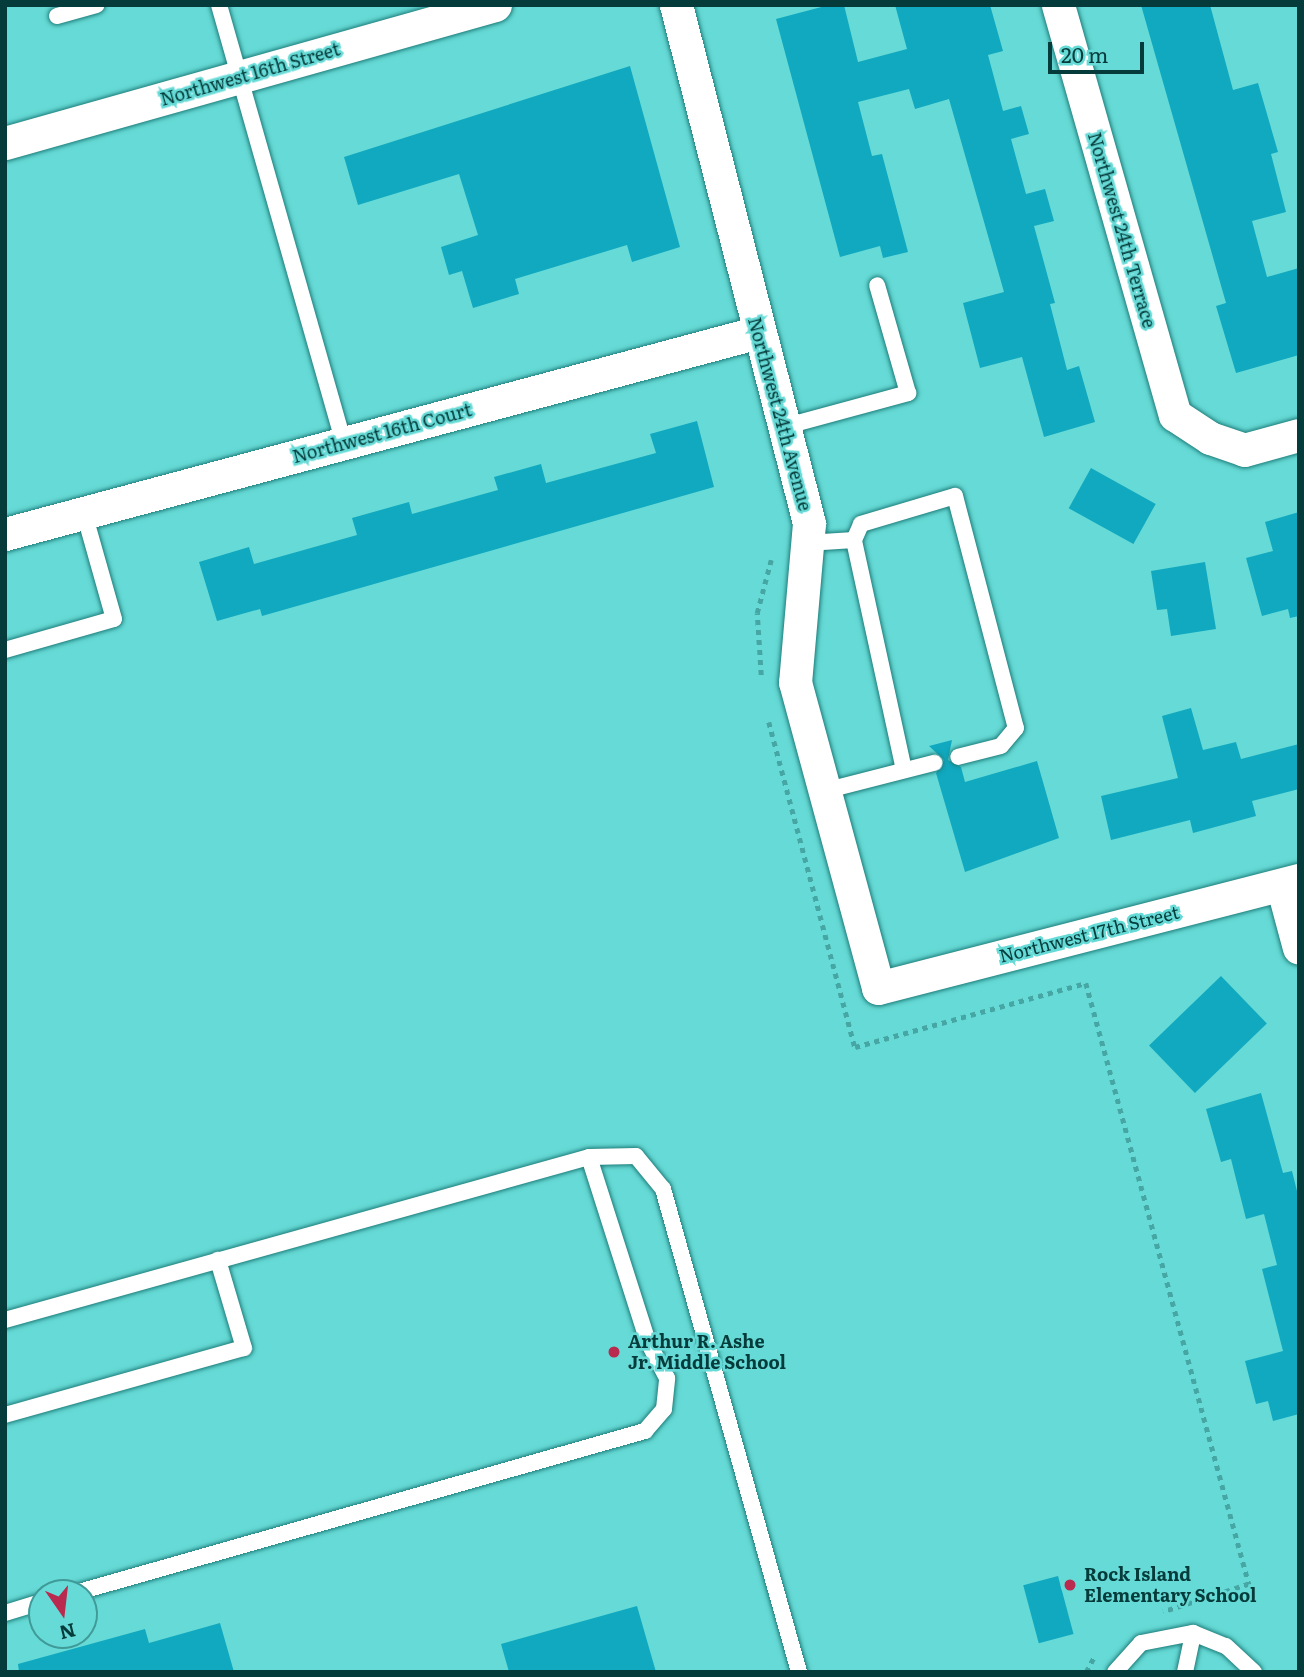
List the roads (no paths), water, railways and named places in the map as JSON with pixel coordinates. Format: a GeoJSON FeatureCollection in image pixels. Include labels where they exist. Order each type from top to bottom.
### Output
{"type":"FeatureCollection","features":[{"type":"Feature","properties":{"kind":"street","name":"Northwest 16th Street"},"geometry":{"type":"LineString","coordinates":[[5,143],[495,5]]}},
{"type":"Feature","properties":{"kind":"street","name":"Northwest 24th Avenue"},"geometry":{"type":"LineString","coordinates":[[676,5],[809,523],[795,682],[878,988]]}},
{"type":"Feature","properties":{"kind":"street","name":"Northwest 24th Terrace"},"geometry":{"type":"LineString","coordinates":[[1058,5],[1175,415],[1210,438],[1244,450],[1299,435]]}},
{"type":"Feature","properties":{"kind":"street","name":"Northwest 16th Court"},"geometry":{"type":"LineString","coordinates":[[5,534],[758,332]]}},
{"type":"Feature","properties":{"kind":"street","name":"Northwest 17th Street"},"geometry":{"type":"LineString","coordinates":[[878,988],[1290,882]]}},
{"type":"Feature","properties":{"kind":"street"},"geometry":{"type":"LineString","coordinates":[[1290,882],[1299,948]]}},
{"type":"Feature","properties":{"kind":"lane"},"geometry":{"type":"LineString","coordinates":[[57,16],[97,5]]}},
{"type":"Feature","properties":{"kind":"lane"},"geometry":{"type":"LineString","coordinates":[[219,5],[344,443]]}},
{"type":"Feature","properties":{"kind":"lane"},"geometry":{"type":"LineString","coordinates":[[783,427],[908,393],[877,285]]}},
{"type":"Feature","properties":{"kind":"lane"},"geometry":{"type":"LineString","coordinates":[[905,770],[855,540],[861,524],[955,496],[1016,729],[1001,746],[958,757]]}},
{"type":"Feature","properties":{"kind":"lane"},"geometry":{"type":"LineString","coordinates":[[5,650],[114,619],[84,513]]}},
{"type":"Feature","properties":{"kind":"lane"},"geometry":{"type":"LineString","coordinates":[[807,543],[855,540]]}},
{"type":"Feature","properties":{"kind":"lane"},"geometry":{"type":"LineString","coordinates":[[824,791],[933,763]]}},
{"type":"Feature","properties":{"kind":"lane"},"geometry":{"type":"LineString","coordinates":[[5,1320],[589,1157],[636,1156],[663,1189],[799,1672]]}},
{"type":"Feature","properties":{"kind":"lane"},"geometry":{"type":"LineString","coordinates":[[98,1587],[645,1432],[664,1409],[667,1378],[648,1342],[589,1157]]}},
{"type":"Feature","properties":{"kind":"lane"},"geometry":{"type":"LineString","coordinates":[[5,1415],[244,1348],[218,1260]]}},
{"type":"Feature","properties":{"kind":"lane"},"geometry":{"type":"LineString","coordinates":[[5,1613],[28,1606]]}},
{"type":"Feature","properties":{"kind":"lane"},"geometry":{"type":"LineString","coordinates":[[1185,1672],[1193,1633]]}},
{"type":"Feature","properties":{"kind":"lane"},"geometry":{"type":"LineString","coordinates":[[1115,1672],[1141,1643],[1193,1633],[1226,1646],[1254,1672]]}},
{"type":"Feature","properties":{"kind":"place","name":"Arthur R. Ashe Jr. Middle School"},"geometry":{"type":"Point","coordinates":[614,1352]}},
{"type":"Feature","properties":{"kind":"place","name":"Rock Island Elementary School"},"geometry":{"type":"Point","coordinates":[1070,1585]}}]}
